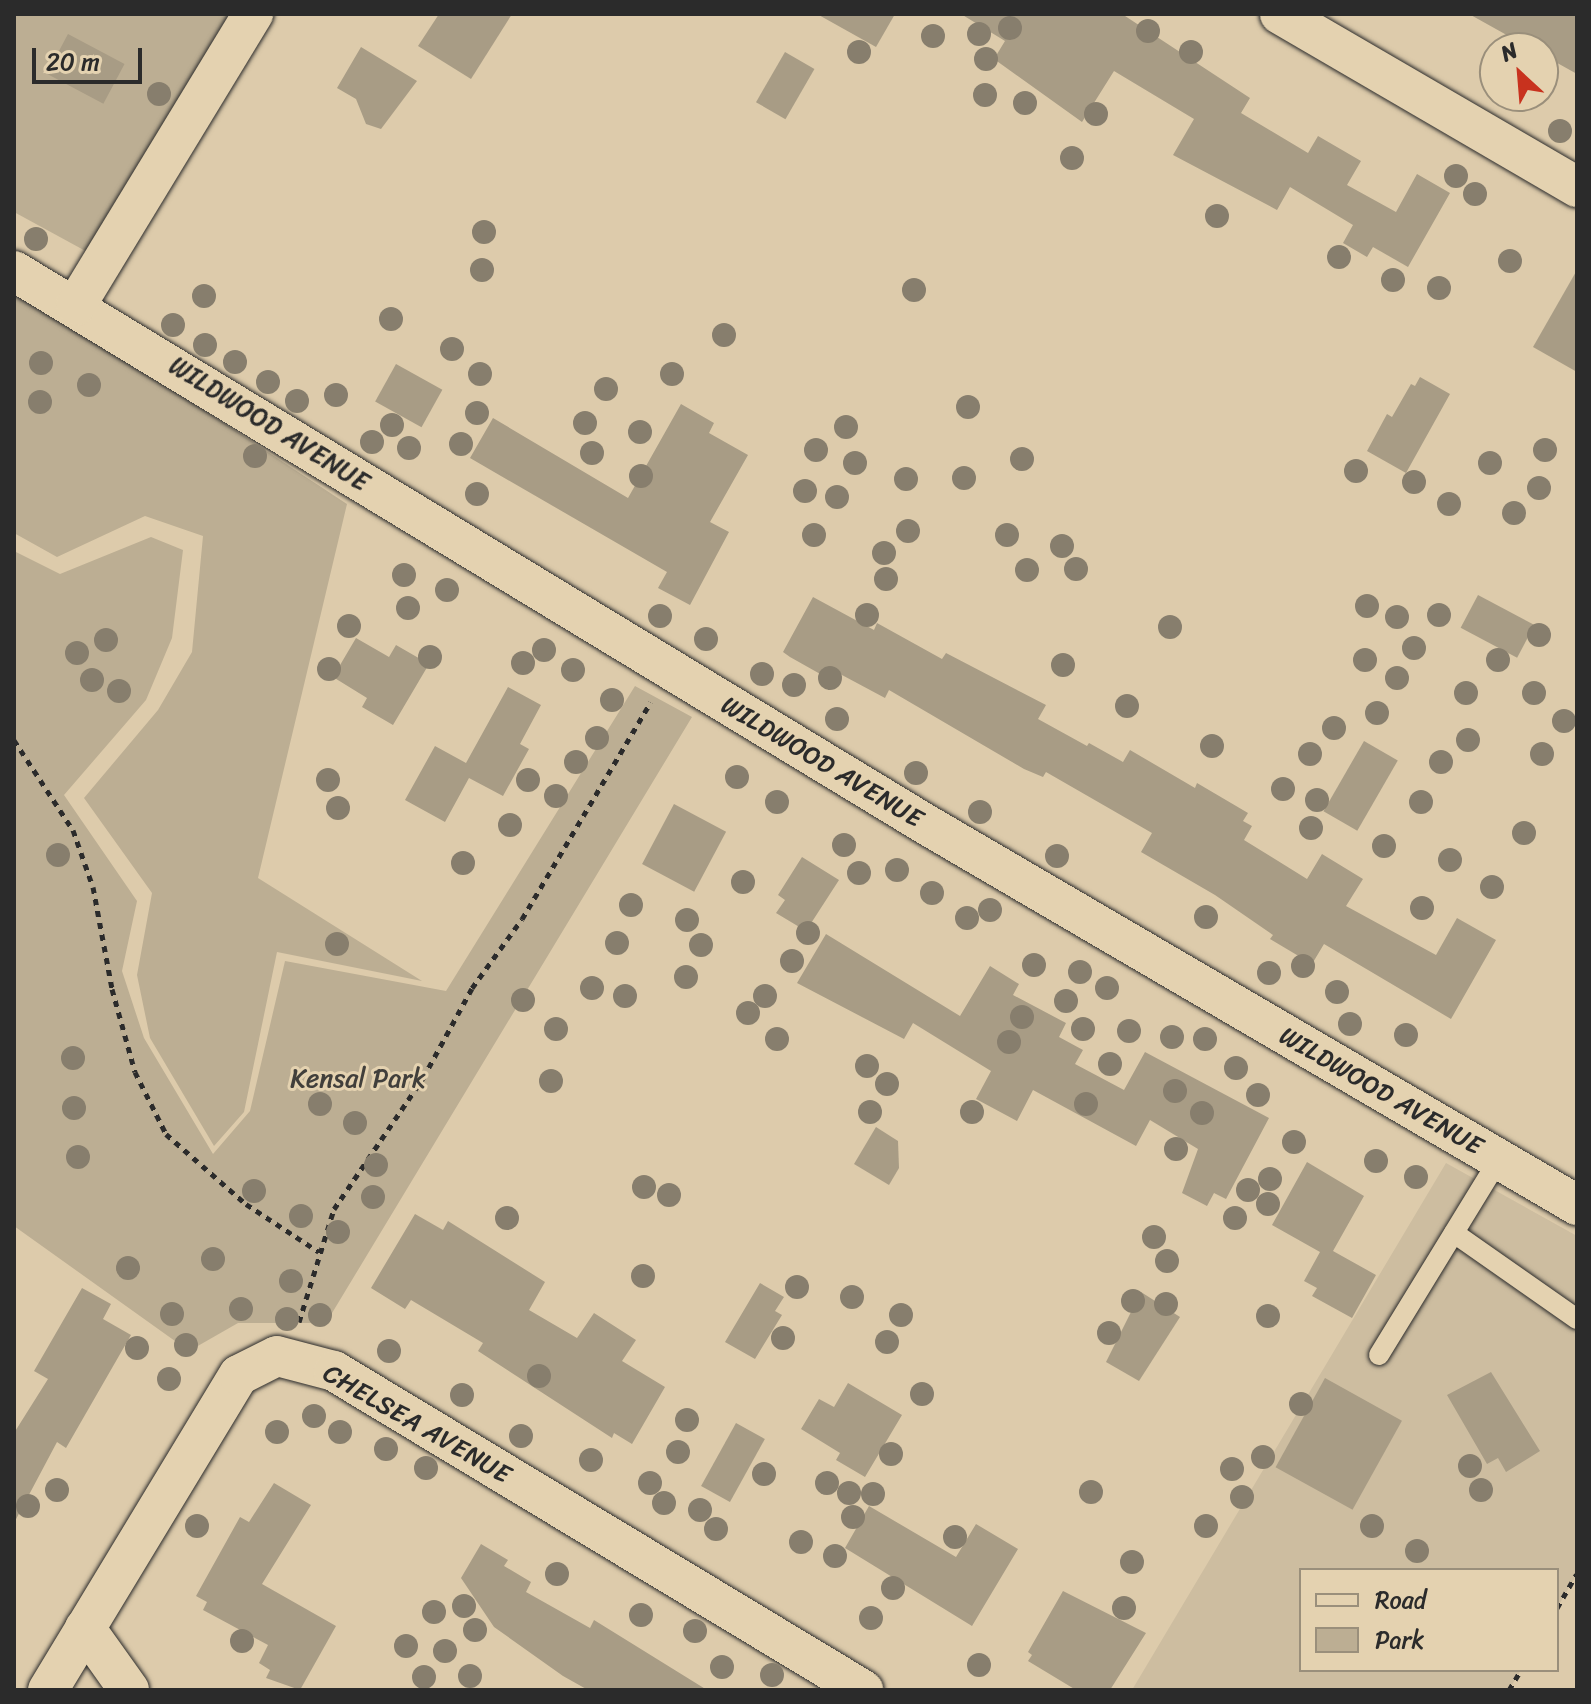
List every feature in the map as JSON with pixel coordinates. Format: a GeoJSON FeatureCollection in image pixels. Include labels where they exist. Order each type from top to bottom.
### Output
{"type":"FeatureCollection","features":[{"type":"Feature","properties":{"kind":"street"},"geometry":{"type":"LineString","coordinates":[[76,305],[253,14]]}},
{"type":"Feature","properties":{"kind":"street"},"geometry":{"type":"LineString","coordinates":[[1280,14],[1577,187]]}},
{"type":"Feature","properties":{"kind":"street","name":"WILDWOOD AVENUE"},"geometry":{"type":"LineString","coordinates":[[14,271],[76,305],[671,670],[1577,1205]]}},
{"type":"Feature","properties":{"kind":"street","name":"CHELSEA AVENUE"},"geometry":{"type":"LineString","coordinates":[[48,1690],[239,1375],[277,1356],[334,1371],[863,1690]]}},
{"type":"Feature","properties":{"kind":"street"},"geometry":{"type":"LineString","coordinates":[[85,1628],[129,1690]]}},
{"type":"Feature","properties":{"kind":"lane"},"geometry":{"type":"LineString","coordinates":[[1379,1355],[1499,1159]]}},
{"type":"Feature","properties":{"kind":"lane"},"geometry":{"type":"LineString","coordinates":[[1454,1233],[1577,1319]]}},
{"type":"Feature","properties":{"kind":"path"},"geometry":{"type":"LineString","coordinates":[[289,1359],[319,1252],[340,1199],[423,1078],[472,988],[522,919],[671,670]]}},
{"type":"Feature","properties":{"kind":"path"},"geometry":{"type":"LineString","coordinates":[[14,740],[73,830],[93,887],[112,989],[135,1072],[166,1134],[246,1204],[319,1252]]}},
{"type":"Feature","properties":{"kind":"path"},"geometry":{"type":"LineString","coordinates":[[1559,1605],[1577,1574]]}},
{"type":"Feature","properties":{"kind":"path"},"geometry":{"type":"LineString","coordinates":[[1509,1690],[1520,1672]]}},
{"type":"Feature","properties":{"kind":"shaded area"},"geometry":{"type":"Polygon","coordinates":[[[1446,1163],[1577,1236],[1577,1574],[1559,1605],[1559,1568],[1299,1568],[1299,1672],[1520,1672],[1509,1690],[1132,1690],[1446,1163]]]}},
{"type":"Feature","properties":{"kind":"green space"},"geometry":{"type":"Polygon","coordinates":[[[14,14],[230,14],[91,254],[14,212],[14,14]]]}},
{"type":"Feature","properties":{"kind":"green space"},"geometry":{"type":"Polygon","coordinates":[[[16,287],[347,504],[258,878],[422,981],[277,952],[244,1112],[214,1146],[150,1038],[137,975],[152,893],[84,798],[158,710],[192,652],[203,536],[145,516],[57,557],[14,533],[16,287]]]}},
{"type":"Feature","properties":{"kind":"green space","name":"Kensal Park"},"geometry":{"type":"Polygon","coordinates":[[[151,537],[183,550],[172,638],[146,700],[64,795],[137,901],[122,971],[144,1038],[213,1154],[250,1111],[285,961],[446,991],[635,686],[692,717],[326,1323],[238,1323],[189,1351],[14,1226],[14,551],[60,574],[151,537]]]}},
{"type":"Feature","properties":{"kind":"building"},"geometry":{"type":"Polygon","coordinates":[[[439,14],[512,14],[471,79],[418,46],[439,14]]]}},
{"type":"Feature","properties":{"kind":"building"},"geometry":{"type":"Polygon","coordinates":[[[817,14],[895,14],[876,47],[817,14]]]}},
{"type":"Feature","properties":{"kind":"building"},"geometry":{"type":"Polygon","coordinates":[[[961,14],[1122,14],[1250,98],[1241,113],[1308,153],[1318,136],[1361,161],[1347,185],[1396,212],[1417,174],[1450,193],[1408,267],[1373,247],[1367,257],[1343,243],[1353,225],[1290,187],[1277,210],[1173,155],[1194,119],[1114,71],[1082,122],[994,59],[1005,41],[961,14]]]}},
{"type":"Feature","properties":{"kind":"building"},"geometry":{"type":"Polygon","coordinates":[[[1469,14],[1577,14],[1577,74],[1559,64],[1559,32],[1501,32],[1469,14]]]}},
{"type":"Feature","properties":{"kind":"building"},"geometry":{"type":"Polygon","coordinates":[[[68,34],[125,64],[103,104],[47,74],[68,34]]]}},
{"type":"Feature","properties":{"kind":"building"},"geometry":{"type":"Polygon","coordinates":[[[361,47],[417,81],[381,129],[366,124],[356,99],[337,88],[361,47]]]}},
{"type":"Feature","properties":{"kind":"building"},"geometry":{"type":"Polygon","coordinates":[[[785,52],[814,69],[785,119],[756,102],[785,52]]]}},
{"type":"Feature","properties":{"kind":"building"},"geometry":{"type":"Polygon","coordinates":[[[1577,270],[1577,372],[1533,347],[1577,270]]]}},
{"type":"Feature","properties":{"kind":"building"},"geometry":{"type":"Polygon","coordinates":[[[396,364],[442,390],[422,427],[375,402],[396,364]]]}},
{"type":"Feature","properties":{"kind":"building"},"geometry":{"type":"Polygon","coordinates":[[[1420,377],[1450,394],[1406,473],[1367,451],[1387,414],[1392,417],[1411,384],[1415,386],[1420,377]]]}},
{"type":"Feature","properties":{"kind":"building"},"geometry":{"type":"Polygon","coordinates":[[[681,404],[714,423],[709,433],[748,455],[710,522],[729,532],[690,605],[658,588],[667,572],[470,458],[493,418],[628,498],[681,404]]]}},
{"type":"Feature","properties":{"kind":"building"},"geometry":{"type":"Polygon","coordinates":[[[1478,595],[1535,625],[1517,658],[1461,628],[1478,595]]]}},
{"type":"Feature","properties":{"kind":"building"},"geometry":{"type":"Polygon","coordinates":[[[813,597],[874,630],[877,623],[942,659],[946,653],[1046,705],[1038,719],[1087,746],[1089,743],[1123,762],[1130,750],[1195,788],[1197,783],[1248,813],[1243,821],[1252,826],[1244,840],[1307,879],[1322,854],[1363,879],[1346,906],[1436,955],[1457,918],[1496,940],[1451,1019],[1324,944],[1312,964],[1270,939],[1273,935],[1215,895],[1141,852],[1152,833],[1046,772],[1043,777],[1024,769],[889,690],[885,698],[827,667],[822,675],[790,657],[783,652],[813,597]]]}},
{"type":"Feature","properties":{"kind":"building"},"geometry":{"type":"Polygon","coordinates":[[[356,638],[389,657],[396,645],[429,664],[393,725],[362,707],[367,698],[333,677],[356,638]]]}},
{"type":"Feature","properties":{"kind":"building"},"geometry":{"type":"Polygon","coordinates":[[[508,687],[541,705],[520,744],[529,749],[503,796],[469,778],[445,822],[405,800],[435,746],[466,763],[508,687]]]}},
{"type":"Feature","properties":{"kind":"building"},"geometry":{"type":"Polygon","coordinates":[[[1364,741],[1398,760],[1357,831],[1324,811],[1364,741]]]}},
{"type":"Feature","properties":{"kind":"building"},"geometry":{"type":"Polygon","coordinates":[[[674,804],[726,832],[694,892],[642,864],[674,804]]]}},
{"type":"Feature","properties":{"kind":"building"},"geometry":{"type":"Polygon","coordinates":[[[802,857],[839,880],[806,931],[776,913],[785,900],[778,895],[802,857]]]}},
{"type":"Feature","properties":{"kind":"building"},"geometry":{"type":"Polygon","coordinates":[[[826,934],[960,1016],[990,966],[1019,984],[1013,995],[1066,1023],[1059,1037],[1083,1050],[1075,1064],[1124,1090],[1145,1052],[1269,1118],[1226,1199],[1214,1193],[1207,1206],[1182,1193],[1198,1149],[1150,1120],[1136,1146],[1033,1090],[1017,1121],[976,1099],[991,1071],[913,1023],[904,1039],[797,983],[826,934]]]}},
{"type":"Feature","properties":{"kind":"building"},"geometry":{"type":"Polygon","coordinates":[[[876,1127],[898,1141],[899,1168],[889,1185],[854,1164],[876,1127]]]}},
{"type":"Feature","properties":{"kind":"building"},"geometry":{"type":"Polygon","coordinates":[[[1307,1162],[1364,1196],[1333,1251],[1376,1275],[1352,1318],[1312,1296],[1317,1288],[1304,1281],[1320,1252],[1272,1225],[1307,1162]]]}},
{"type":"Feature","properties":{"kind":"building"},"geometry":{"type":"Polygon","coordinates":[[[415,1214],[443,1230],[448,1221],[545,1282],[529,1310],[577,1338],[594,1313],[636,1340],[622,1361],[665,1387],[632,1444],[614,1433],[612,1438],[478,1351],[483,1343],[411,1300],[405,1309],[371,1288],[415,1214]]]}},
{"type":"Feature","properties":{"kind":"building"},"geometry":{"type":"Polygon","coordinates":[[[760,1283],[784,1297],[775,1311],[782,1315],[755,1359],[725,1342],[760,1283]]]}},
{"type":"Feature","properties":{"kind":"building"},"geometry":{"type":"Polygon","coordinates":[[[82,1288],[111,1304],[103,1319],[131,1335],[66,1448],[57,1442],[14,1523],[14,1433],[48,1379],[34,1371],[82,1288]]]}},
{"type":"Feature","properties":{"kind":"building"},"geometry":{"type":"Polygon","coordinates":[[[1141,1292],[1180,1317],[1139,1381],[1106,1362],[1141,1292]]]}},
{"type":"Feature","properties":{"kind":"building"},"geometry":{"type":"Polygon","coordinates":[[[1491,1372],[1540,1451],[1506,1472],[1498,1458],[1487,1464],[1447,1395],[1491,1372]]]}},
{"type":"Feature","properties":{"kind":"building"},"geometry":{"type":"Polygon","coordinates":[[[1325,1378],[1402,1421],[1353,1510],[1276,1467],[1325,1378]]]}},
{"type":"Feature","properties":{"kind":"building"},"geometry":{"type":"Polygon","coordinates":[[[848,1383],[902,1415],[865,1477],[836,1460],[840,1453],[801,1429],[819,1399],[834,1407],[848,1383]]]}},
{"type":"Feature","properties":{"kind":"building"},"geometry":{"type":"Polygon","coordinates":[[[736,1423],[765,1439],[730,1502],[701,1486],[736,1423]]]}},
{"type":"Feature","properties":{"kind":"building"},"geometry":{"type":"Polygon","coordinates":[[[274,1483],[311,1505],[262,1584],[336,1626],[300,1690],[266,1678],[270,1670],[259,1663],[268,1645],[203,1610],[207,1602],[196,1596],[240,1517],[249,1522],[274,1483]]]}},
{"type":"Feature","properties":{"kind":"building"},"geometry":{"type":"Polygon","coordinates":[[[869,1506],[956,1557],[976,1524],[1018,1549],[972,1626],[845,1548],[869,1506]]]}},
{"type":"Feature","properties":{"kind":"building"},"geometry":{"type":"Polygon","coordinates":[[[481,1544],[508,1560],[504,1566],[531,1582],[526,1592],[590,1628],[594,1620],[707,1690],[588,1690],[563,1676],[494,1627],[461,1578],[481,1544]]]}},
{"type":"Feature","properties":{"kind":"building"},"geometry":{"type":"Polygon","coordinates":[[[1063,1591],[1146,1633],[1110,1690],[1076,1690],[1028,1661],[1032,1655],[1028,1652],[1063,1591]]]}}]}
